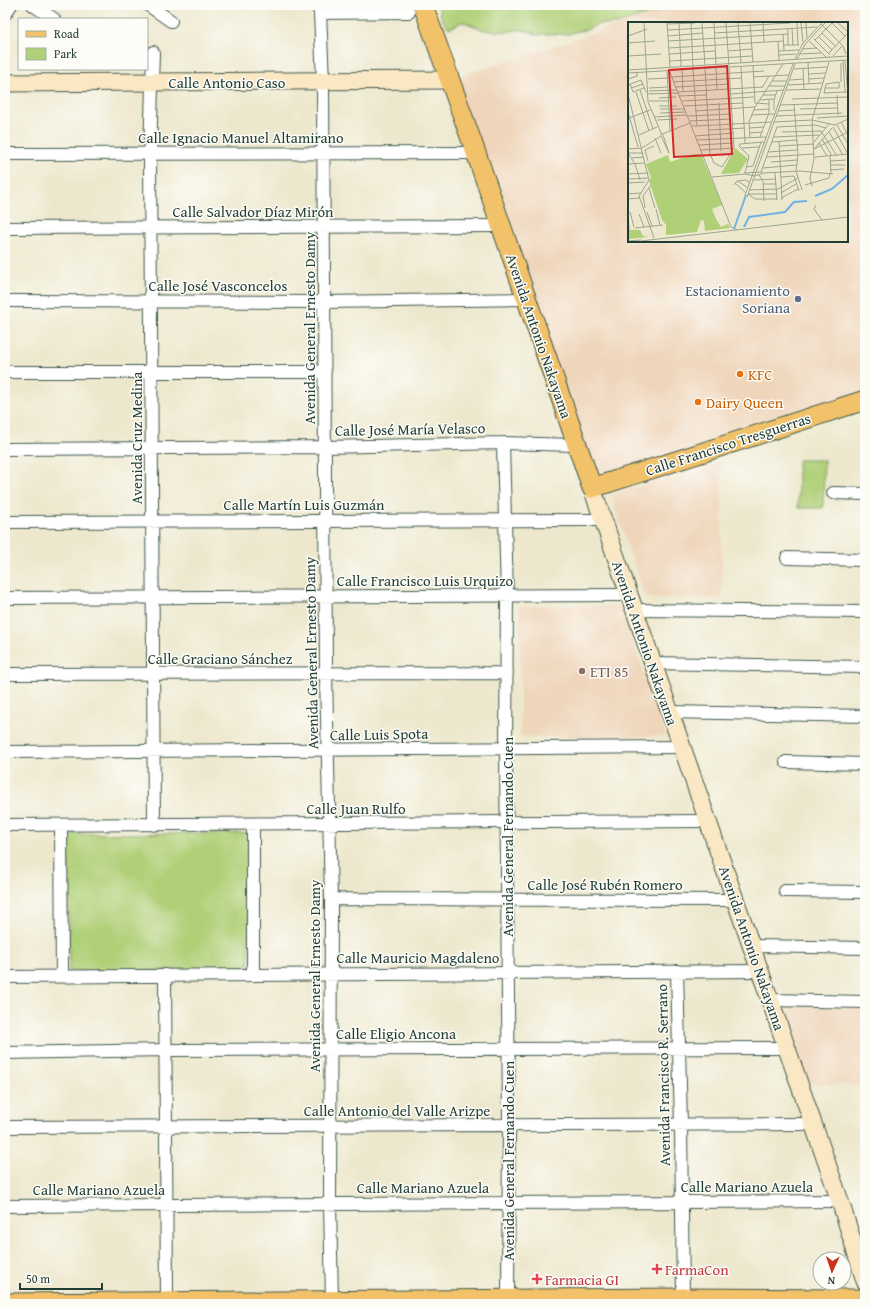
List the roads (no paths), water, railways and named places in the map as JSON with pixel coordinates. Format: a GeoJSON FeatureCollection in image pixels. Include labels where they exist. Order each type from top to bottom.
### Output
{"type":"FeatureCollection","features":[{"type":"Feature","properties":{"kind":"main road","name":"Avenida Antonio Nakayama"},"geometry":{"type":"LineString","coordinates":[[416,8],[449,80],[476,153],[592,488]]}},
{"type":"Feature","properties":{"kind":"main road","name":"Calle Francisco Tresguerras"},"geometry":{"type":"LineString","coordinates":[[592,488],[865,400]]}},
{"type":"Feature","properties":{"kind":"main road"},"geometry":{"type":"LineString","coordinates":[[5,1303],[332,1300],[508,1302],[683,1298],[865,1299]]}},
{"type":"Feature","properties":{"kind":"street"},"geometry":{"type":"LineString","coordinates":[[5,14],[11,5]]}},
{"type":"Feature","properties":{"kind":"street"},"geometry":{"type":"LineString","coordinates":[[32,5],[52,18]]}},
{"type":"Feature","properties":{"kind":"street"},"geometry":{"type":"LineString","coordinates":[[148,5],[171,21]]}},
{"type":"Feature","properties":{"kind":"street"},"geometry":{"type":"LineString","coordinates":[[318,9],[416,8]]}},
{"type":"Feature","properties":{"kind":"street","name":"Avenida General Ernesto Damy"},"geometry":{"type":"LineString","coordinates":[[318,9],[323,81],[324,153],[326,674],[331,899],[330,1204],[332,1300]]}},
{"type":"Feature","properties":{"kind":"street","name":"Avenida Cruz Medina"},"geometry":{"type":"LineString","coordinates":[[153,52],[150,154],[154,825]]}},
{"type":"Feature","properties":{"kind":"street","name":"Calle Antonio Caso"},"geometry":{"type":"LineString","coordinates":[[5,83],[449,80]]}},
{"type":"Feature","properties":{"kind":"street","name":"Calle Ignacio Manuel Altamirano"},"geometry":{"type":"LineString","coordinates":[[5,154],[476,153]]}},
{"type":"Feature","properties":{"kind":"street","name":"Calle Salvador Díaz Mirón"},"geometry":{"type":"LineString","coordinates":[[5,228],[502,226]]}},
{"type":"Feature","properties":{"kind":"street","name":"Calle José Vasconcelos"},"geometry":{"type":"LineString","coordinates":[[5,301],[324,302],[527,299]]}},
{"type":"Feature","properties":{"kind":"street"},"geometry":{"type":"LineString","coordinates":[[5,372],[325,372]]}},
{"type":"Feature","properties":{"kind":"street"},"geometry":{"type":"LineString","coordinates":[[503,443],[576,445]]}},
{"type":"Feature","properties":{"kind":"street","name":"Calle José María Velasco"},"geometry":{"type":"LineString","coordinates":[[5,448],[325,447],[503,443]]}},
{"type":"Feature","properties":{"kind":"street","name":"Avenida General Fernando Cuen"},"geometry":{"type":"LineString","coordinates":[[503,443],[507,595],[506,748],[509,1125],[508,1302]]}},
{"type":"Feature","properties":{"kind":"street","name":"Avenida Antonio Nakayama"},"geometry":{"type":"LineString","coordinates":[[592,488],[840,1201],[865,1281]]}},
{"type":"Feature","properties":{"kind":"street"},"geometry":{"type":"LineString","coordinates":[[833,493],[865,494]]}},
{"type":"Feature","properties":{"kind":"street","name":"Calle Martín Luis Guzmán"},"geometry":{"type":"LineString","coordinates":[[5,522],[603,520]]}},
{"type":"Feature","properties":{"kind":"street"},"geometry":{"type":"LineString","coordinates":[[787,558],[865,560]]}},
{"type":"Feature","properties":{"kind":"street","name":"Calle Francisco Luis Urquizo"},"geometry":{"type":"LineString","coordinates":[[5,598],[507,595],[632,602]]}},
{"type":"Feature","properties":{"kind":"street"},"geometry":{"type":"LineString","coordinates":[[632,602],[865,612]]}},
{"type":"Feature","properties":{"kind":"street"},"geometry":{"type":"LineString","coordinates":[[653,663],[865,667]]}},
{"type":"Feature","properties":{"kind":"street","name":"Calle Graciano Sánchez"},"geometry":{"type":"LineString","coordinates":[[5,674],[507,673]]}},
{"type":"Feature","properties":{"kind":"street"},"geometry":{"type":"LineString","coordinates":[[670,712],[865,716]]}},
{"type":"Feature","properties":{"kind":"street","name":"Calle Luis Spota"},"geometry":{"type":"LineString","coordinates":[[5,752],[682,747]]}},
{"type":"Feature","properties":{"kind":"street"},"geometry":{"type":"LineString","coordinates":[[786,762],[865,764]]}},
{"type":"Feature","properties":{"kind":"street","name":"Calle Juan Rulfo"},"geometry":{"type":"LineString","coordinates":[[5,826],[708,822]]}},
{"type":"Feature","properties":{"kind":"street"},"geometry":{"type":"LineString","coordinates":[[253,824],[253,975]]}},
{"type":"Feature","properties":{"kind":"street"},"geometry":{"type":"LineString","coordinates":[[61,825],[62,976]]}},
{"type":"Feature","properties":{"kind":"street"},"geometry":{"type":"LineString","coordinates":[[785,891],[865,892]]}},
{"type":"Feature","properties":{"kind":"street","name":"Calle José Rubén Romero"},"geometry":{"type":"LineString","coordinates":[[331,899],[735,900]]}},
{"type":"Feature","properties":{"kind":"street"},"geometry":{"type":"LineString","coordinates":[[751,946],[865,948]]}},
{"type":"Feature","properties":{"kind":"street","name":"Avenida Francisco R. Serrano"},"geometry":{"type":"LineString","coordinates":[[677,971],[680,1048],[683,1298]]}},
{"type":"Feature","properties":{"kind":"street","name":"Calle Mauricio Magdaleno"},"geometry":{"type":"LineString","coordinates":[[5,976],[760,971]]}},
{"type":"Feature","properties":{"kind":"street"},"geometry":{"type":"LineString","coordinates":[[165,975],[167,1302]]}},
{"type":"Feature","properties":{"kind":"street"},"geometry":{"type":"LineString","coordinates":[[770,1000],[865,1002]]}},
{"type":"Feature","properties":{"kind":"street","name":"Calle Eligio Ancona"},"geometry":{"type":"LineString","coordinates":[[5,1052],[330,1049],[787,1048]]}},
{"type":"Feature","properties":{"kind":"street","name":"Calle Antonio del Valle Arizpe"},"geometry":{"type":"LineString","coordinates":[[5,1127],[813,1124]]}},
{"type":"Feature","properties":{"kind":"street","name":"Calle Mariano Azuela"},"geometry":{"type":"LineString","coordinates":[[5,1206],[840,1201]]}},
{"type":"Feature","properties":{"kind":"place","name":"Estacionamiento Soriana"},"geometry":{"type":"Point","coordinates":[798,299]}},
{"type":"Feature","properties":{"kind":"place","name":"KFC"},"geometry":{"type":"Point","coordinates":[740,374]}},
{"type":"Feature","properties":{"kind":"place","name":"Dairy Queen"},"geometry":{"type":"Point","coordinates":[698,402]}},
{"type":"Feature","properties":{"kind":"place","name":"ETI 85"},"geometry":{"type":"Point","coordinates":[582,671]}},
{"type":"Feature","properties":{"kind":"place","name":"FarmaCon"},"geometry":{"type":"Point","coordinates":[657,1269]}},
{"type":"Feature","properties":{"kind":"place","name":"Farmacia GI"},"geometry":{"type":"Point","coordinates":[537,1279]}}]}
